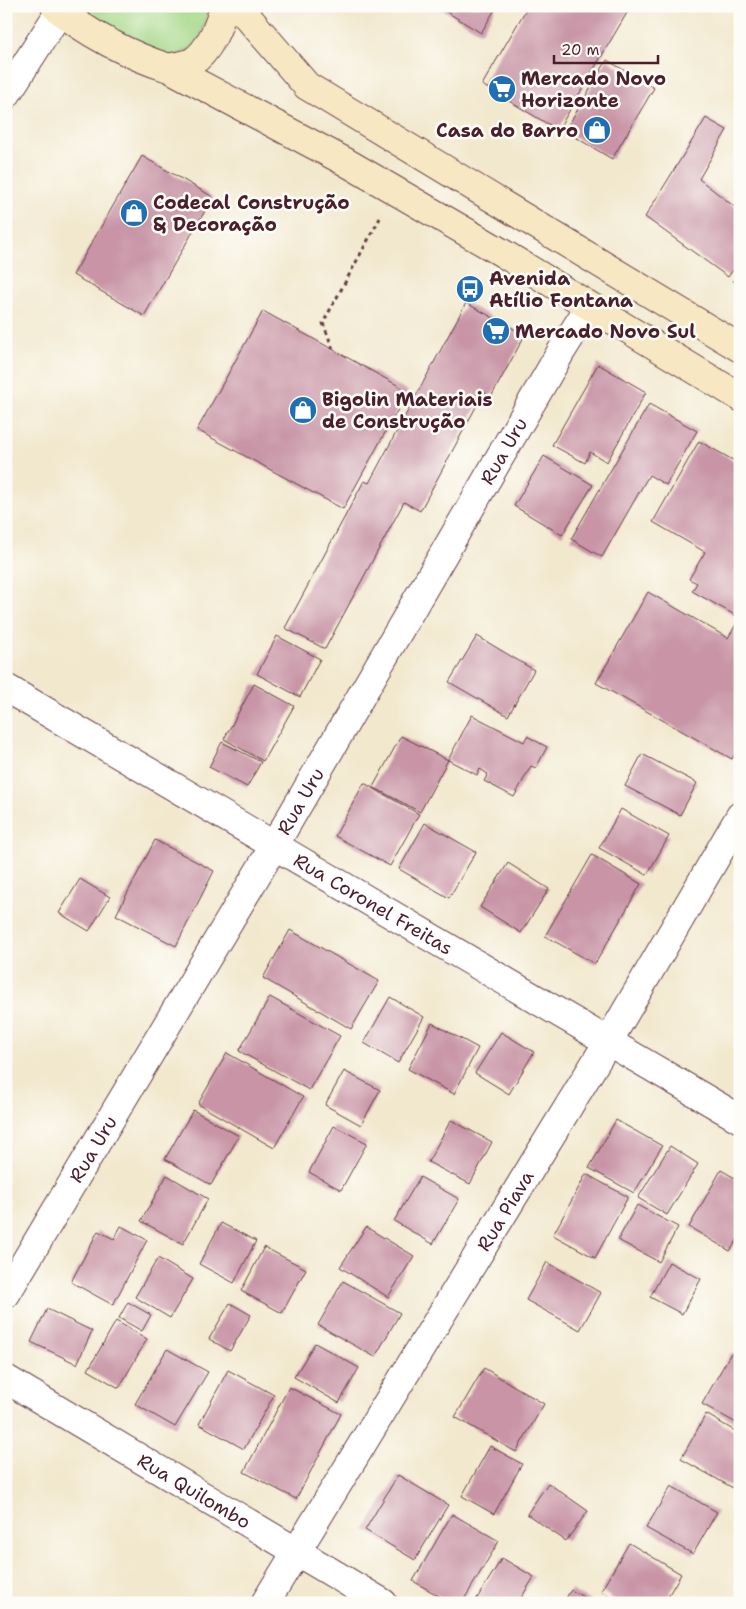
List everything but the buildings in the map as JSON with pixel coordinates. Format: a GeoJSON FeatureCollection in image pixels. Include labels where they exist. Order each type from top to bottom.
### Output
{"type":"FeatureCollection","features":[{"type":"Feature","properties":{"kind":"main road"},"geometry":{"type":"LineString","coordinates":[[169,68],[192,62],[204,50],[221,19],[224,6]]}},
{"type":"Feature","properties":{"kind":"main road"},"geometry":{"type":"LineString","coordinates":[[238,6],[306,86],[740,348]]}},
{"type":"Feature","properties":{"kind":"main road"},"geometry":{"type":"LineString","coordinates":[[57,8],[104,39],[142,60],[169,68],[336,156],[499,251],[740,397]]}},
{"type":"Feature","properties":{"kind":"street"},"geometry":{"type":"LineString","coordinates":[[6,95],[57,8]]}},
{"type":"Feature","properties":{"kind":"street","name":"Rua Uru"},"geometry":{"type":"LineString","coordinates":[[6,1294],[274,846],[557,358],[589,307]]}},
{"type":"Feature","properties":{"kind":"street","name":"Rua Coronel Freitas"},"geometry":{"type":"LineString","coordinates":[[6,688],[740,1119]]}},
{"type":"Feature","properties":{"kind":"street","name":"Rua Piava"},"geometry":{"type":"LineString","coordinates":[[265,1603],[608,1042],[740,816]]}},
{"type":"Feature","properties":{"kind":"street","name":"Rua Quilombo"},"geometry":{"type":"LineString","coordinates":[[6,1379],[383,1603]]}},
{"type":"Feature","properties":{"kind":"path"},"geometry":{"type":"LineString","coordinates":[[332,349],[324,324],[395,191]]}},
{"type":"Feature","properties":{"kind":"green space"},"geometry":{"type":"Polygon","coordinates":[[[79,6],[206,6],[206,15],[196,43],[186,51],[169,56],[160,55],[136,45],[109,29],[79,6]]]}},
{"type":"Feature","properties":{"kind":"place","name":"Mercado Novo Horizonte"},"geometry":{"type":"Point","coordinates":[502,89]}},
{"type":"Feature","properties":{"kind":"place","name":"Casa do Barro"},"geometry":{"type":"Point","coordinates":[597,130]}},
{"type":"Feature","properties":{"kind":"place","name":"Codecal Construção & Decoração"},"geometry":{"type":"Point","coordinates":[134,213]}},
{"type":"Feature","properties":{"kind":"place","name":"Avenida Atílio Fontana"},"geometry":{"type":"Point","coordinates":[470,289]}},
{"type":"Feature","properties":{"kind":"place","name":"Mercado Novo Sul"},"geometry":{"type":"Point","coordinates":[496,331]}},
{"type":"Feature","properties":{"kind":"place","name":"Bigolin Materiais de Construção"},"geometry":{"type":"Point","coordinates":[303,410]}}]}
